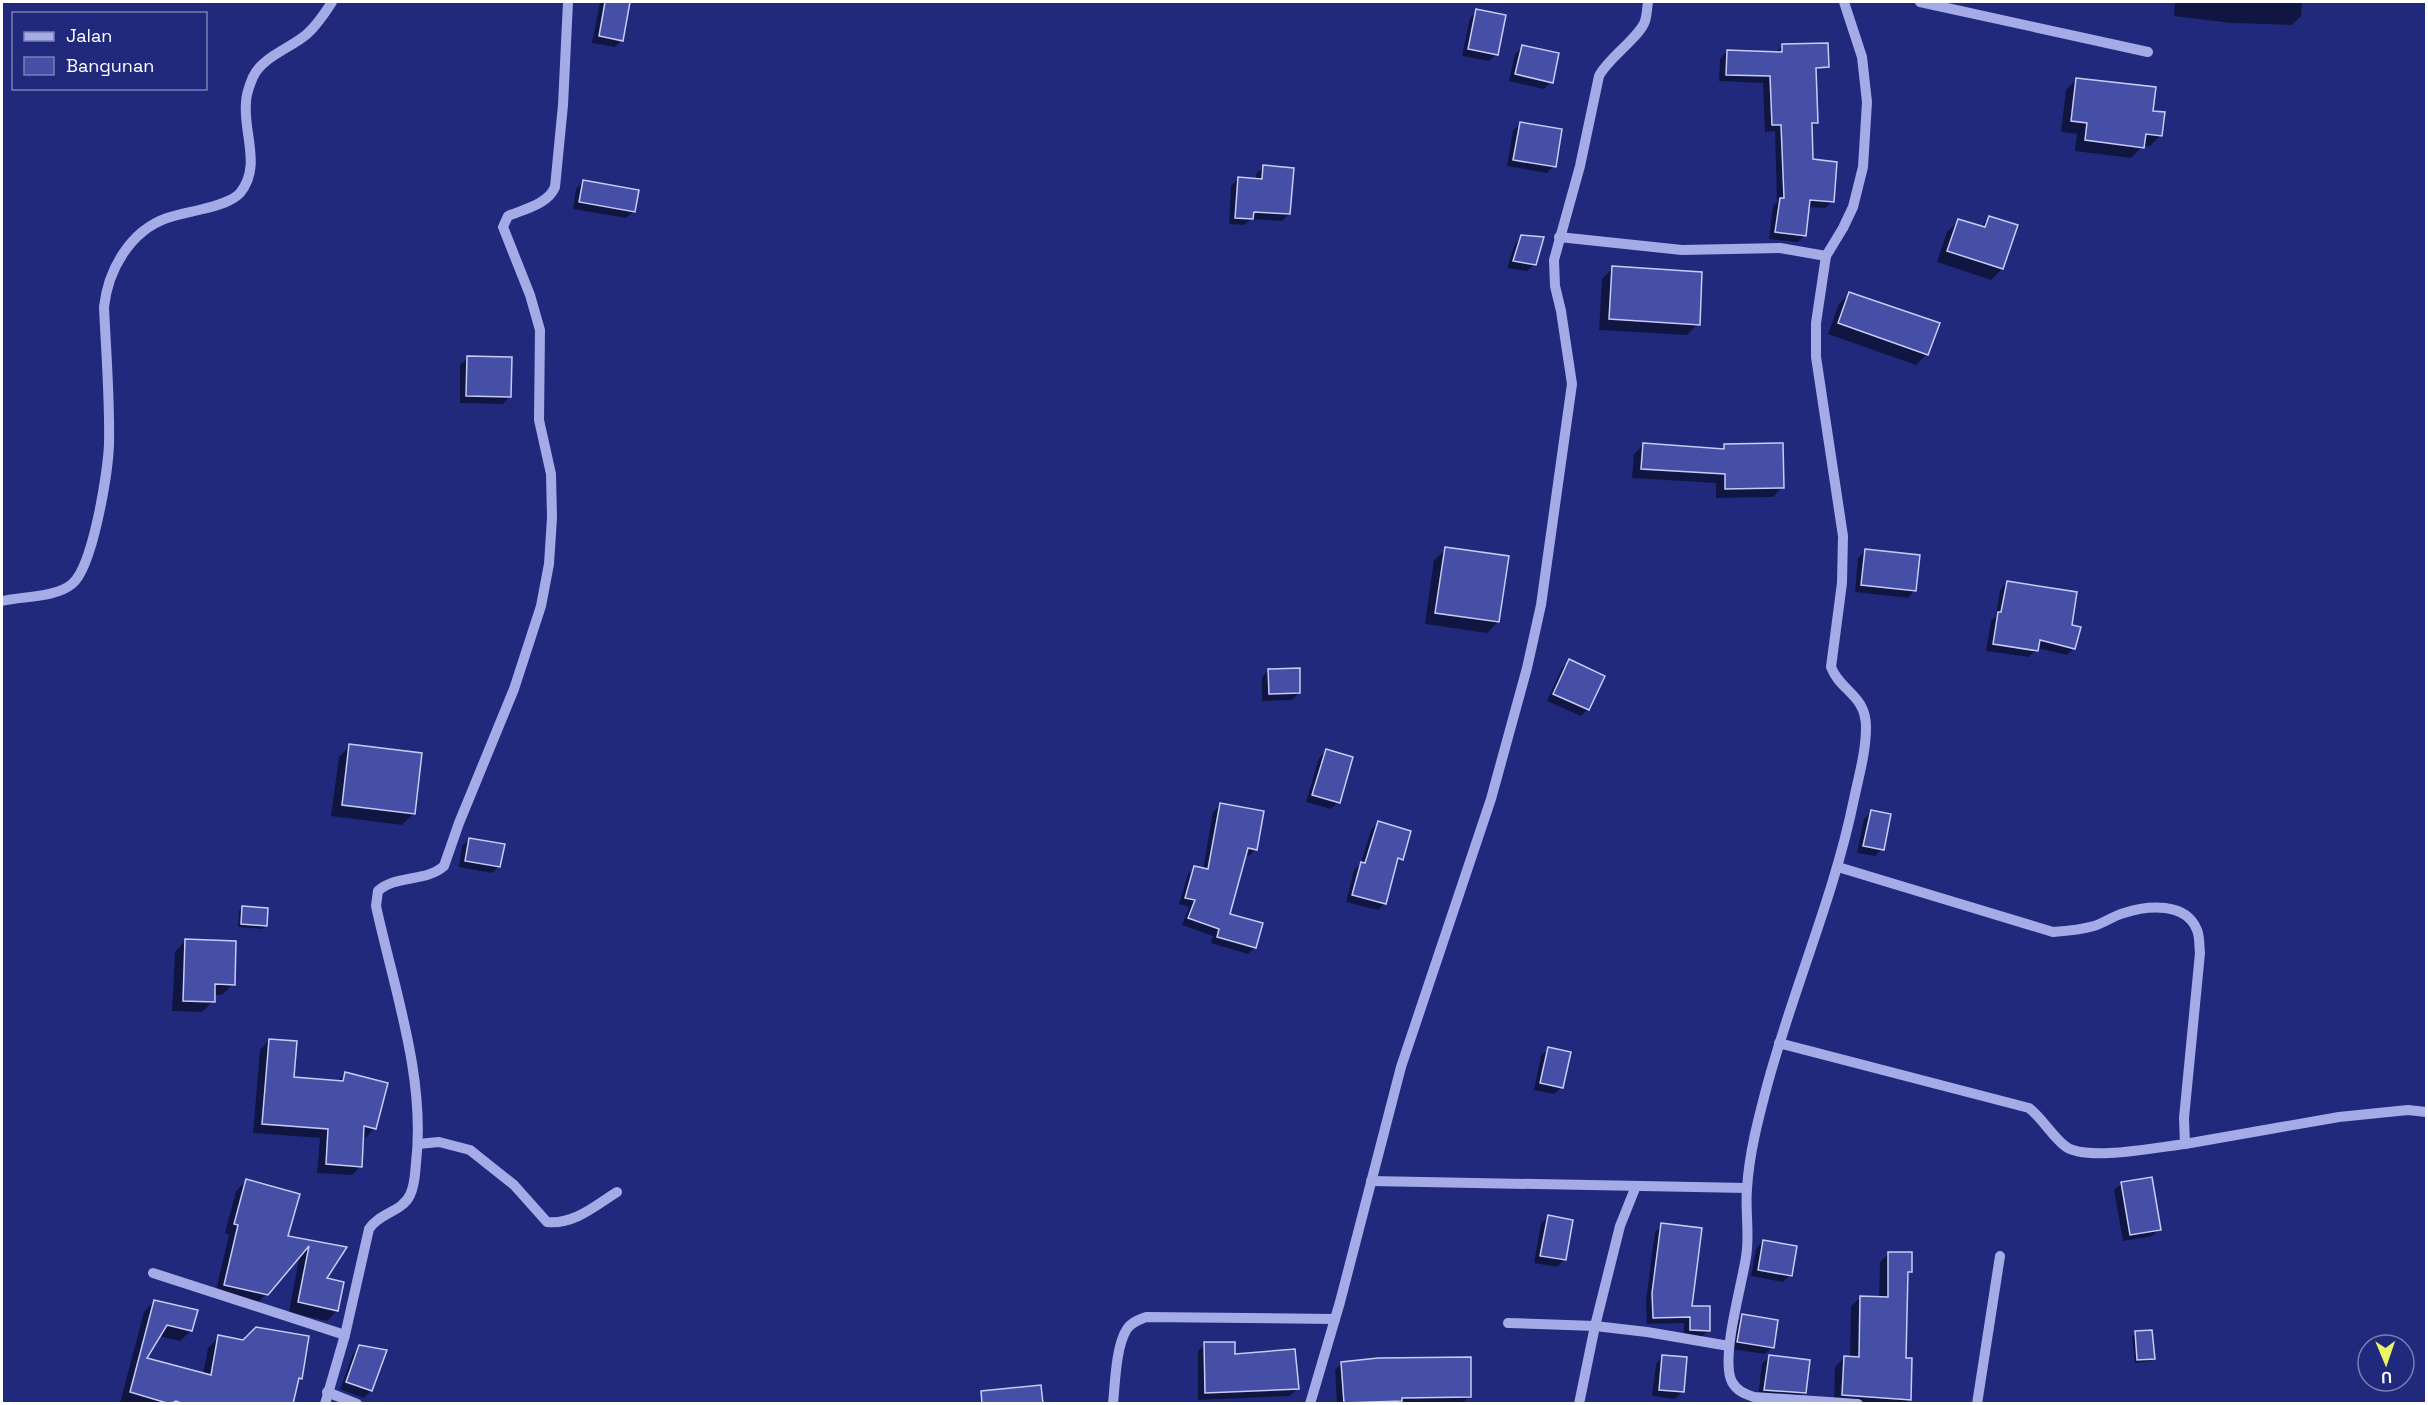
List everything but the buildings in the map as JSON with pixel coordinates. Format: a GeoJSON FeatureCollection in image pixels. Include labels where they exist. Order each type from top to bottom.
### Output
{"type":"FeatureCollection","features":[{"type":"Feature","properties":{"kind":"street"},"geometry":{"type":"LineString","coordinates":[[2,601],[55,592],[72,584],[84,567],[92,544],[109,446],[104,307],[106,289],[113,270],[124,252],[150,226],[166,218],[220,204],[240,194],[247,180],[251,155],[245,104],[254,74],[267,62],[307,35],[322,19],[332,2]]}},
{"type":"Feature","properties":{"kind":"street"},"geometry":{"type":"LineString","coordinates":[[357,1404],[326,1398],[345,1335],[369,1229],[375,1220],[404,1203],[410,1196],[418,1144],[413,1082],[403,1020],[376,897],[384,885],[430,874],[444,866],[514,689],[541,606],[549,564],[552,518],[550,474],[539,420],[540,330],[530,295],[503,227],[508,216],[545,200],[552,195],[555,187],[563,105],[568,2]]}},
{"type":"Feature","properties":{"kind":"street"},"geometry":{"type":"LineString","coordinates":[[1310,1404],[1335,1319],[1401,1066],[1491,799],[1527,668],[1541,604],[1572,384],[1562,311],[1555,286],[1554,260],[1580,166],[1599,76],[1604,67],[1640,29],[1645,21],[1648,2]]}},
{"type":"Feature","properties":{"kind":"street"},"geometry":{"type":"LineString","coordinates":[[1844,2],[1862,57],[1868,102],[1863,166],[1853,207],[1826,256],[1816,323],[1816,357],[1843,536],[1844,562],[1831,667],[1835,679],[1850,689],[1862,705],[1866,724],[1865,746],[1838,867],[1779,1043],[1754,1141],[1747,1188],[1747,1253],[1729,1346],[1729,1369],[1732,1382],[1740,1392],[1754,1397],[1858,1404]]}},
{"type":"Feature","properties":{"kind":"street"},"geometry":{"type":"LineString","coordinates":[[1920,2],[2148,52]]}},
{"type":"Feature","properties":{"kind":"street"},"geometry":{"type":"LineString","coordinates":[[1559,237],[1682,250],[1780,248],[1826,256]]}},
{"type":"Feature","properties":{"kind":"street"},"geometry":{"type":"LineString","coordinates":[[1838,867],[2053,932],[2095,926],[2121,913],[2142,908],[2168,908],[2188,917],[2198,931],[2200,953],[2184,1118],[2185,1144]]}},
{"type":"Feature","properties":{"kind":"street"},"geometry":{"type":"LineString","coordinates":[[1779,1043],[2029,1108],[2065,1146],[2078,1152],[2095,1154],[2185,1144],[2339,1118],[2408,1110],[2427,1112]]}},
{"type":"Feature","properties":{"kind":"street"},"geometry":{"type":"LineString","coordinates":[[418,1144],[439,1142],[470,1150],[514,1185],[548,1222],[558,1223],[575,1218],[617,1192]]}},
{"type":"Feature","properties":{"kind":"street"},"geometry":{"type":"LineString","coordinates":[[1371,1181],[1747,1188]]}},
{"type":"Feature","properties":{"kind":"street"},"geometry":{"type":"LineString","coordinates":[[1579,1404],[1595,1326],[1620,1226],[1636,1186]]}},
{"type":"Feature","properties":{"kind":"street"},"geometry":{"type":"LineString","coordinates":[[1977,1404],[2000,1256]]}},
{"type":"Feature","properties":{"kind":"street"},"geometry":{"type":"LineString","coordinates":[[153,1273],[345,1335]]}},
{"type":"Feature","properties":{"kind":"street"},"geometry":{"type":"LineString","coordinates":[[1113,1404],[1122,1338],[1128,1327],[1135,1321],[1146,1317],[1335,1319]]}},
{"type":"Feature","properties":{"kind":"street"},"geometry":{"type":"LineString","coordinates":[[1508,1323],[1595,1326],[1729,1346]]}}]}
